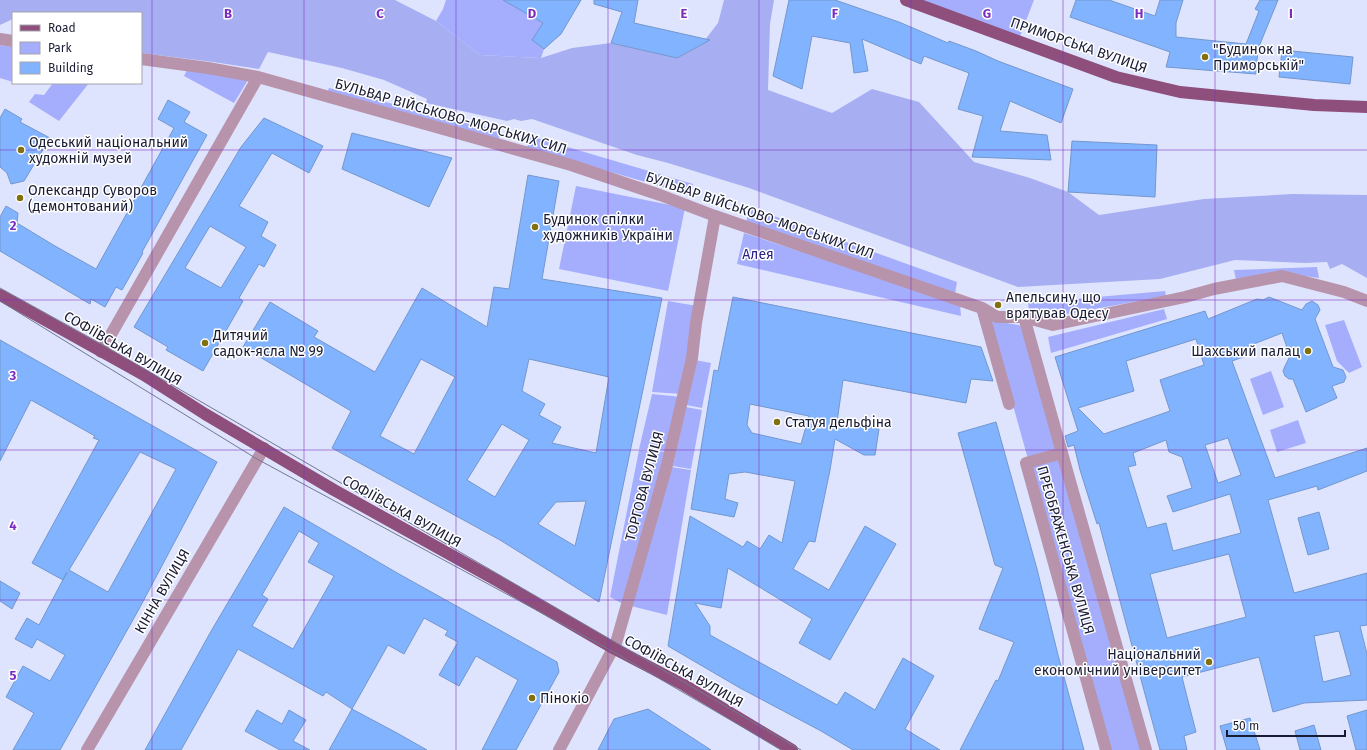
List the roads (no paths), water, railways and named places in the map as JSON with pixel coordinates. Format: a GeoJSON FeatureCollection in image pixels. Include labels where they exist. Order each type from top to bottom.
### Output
{"type":"FeatureCollection","features":[{"type":"Feature","properties":{"kind":"main road","name":"ПРИМОРСЬКА ВУЛИЦЯ"},"geometry":{"type":"LineString","coordinates":[[906,0],[1116,77],[1171,90],[1314,105],[1367,107]]}},
{"type":"Feature","properties":{"kind":"main road","name":"СОФІЇВСЬКА ВУЛИЦЯ"},"geometry":{"type":"LineString","coordinates":[[0,295],[144,375],[205,414],[334,490],[615,645],[792,750]]}},
{"type":"Feature","properties":{"kind":"street"},"geometry":{"type":"LineString","coordinates":[[0,39],[12,41]]}},
{"type":"Feature","properties":{"kind":"street","name":"БУЛЬВАР ВІЙСЬКОВО-МОРСЬКИХ СИЛ"},"geometry":{"type":"LineString","coordinates":[[142,59],[208,68],[258,77],[571,165],[982,308],[997,317],[1024,317],[1052,325],[1185,297],[1214,289],[1282,276],[1344,292],[1367,300]]}},
{"type":"Feature","properties":{"kind":"street"},"geometry":{"type":"LineString","coordinates":[[101,352],[258,77]]}},
{"type":"Feature","properties":{"kind":"street","name":"ТОРГОВА ВУЛИЦЯ"},"geometry":{"type":"LineString","coordinates":[[559,750],[615,645],[668,465],[692,358],[696,323],[715,216]]}},
{"type":"Feature","properties":{"kind":"street"},"geometry":{"type":"LineString","coordinates":[[982,308],[1009,404]]}},
{"type":"Feature","properties":{"kind":"street","name":"ПРЕОБРАЖЕНСЬКА ВУЛИЦЯ"},"geometry":{"type":"LineString","coordinates":[[1024,317],[1146,750]]}},
{"type":"Feature","properties":{"kind":"street","name":"КІННА ВУЛИЦЯ"},"geometry":{"type":"LineString","coordinates":[[87,750],[264,448]]}},
{"type":"Feature","properties":{"kind":"street","name":"ПРЕОБРАЖЕНСЬКА ВУЛИЦЯ"},"geometry":{"type":"LineString","coordinates":[[1062,453],[1026,463],[1106,750]]}},
{"type":"Feature","properties":{"kind":"tram line"},"geometry":{"type":"LineString","coordinates":[[0,288],[105,346],[801,750]]}},
{"type":"Feature","properties":{"kind":"tram line"},"geometry":{"type":"LineString","coordinates":[[0,301],[257,459],[612,651],[782,750]]}},
{"type":"Feature","properties":{"kind":"place","name":"\"Будинок на Приморській\""},"geometry":{"type":"Point","coordinates":[1205,57]}},
{"type":"Feature","properties":{"kind":"place","name":"Одеський національний художній музей"},"geometry":{"type":"Point","coordinates":[21,150]}},
{"type":"Feature","properties":{"kind":"place","name":"Олександр Суворов (демонтований)"},"geometry":{"type":"Point","coordinates":[20,198]}},
{"type":"Feature","properties":{"kind":"place","name":"Будинок спілки художників України"},"geometry":{"type":"Point","coordinates":[535,227]}},
{"type":"Feature","properties":{"kind":"place","name":"Апельсину, що врятував Одесу"},"geometry":{"type":"Point","coordinates":[998,305]}},
{"type":"Feature","properties":{"kind":"place","name":"Дитячий садок-ясла № 99"},"geometry":{"type":"Point","coordinates":[205,343]}},
{"type":"Feature","properties":{"kind":"place","name":"Шахський палац"},"geometry":{"type":"Point","coordinates":[1308,351]}},
{"type":"Feature","properties":{"kind":"place","name":"Статуя дельфіна"},"geometry":{"type":"Point","coordinates":[777,422]}},
{"type":"Feature","properties":{"kind":"place","name":"Національний економічний університет"},"geometry":{"type":"Point","coordinates":[1209,662]}},
{"type":"Feature","properties":{"kind":"place","name":"Пінокіо"},"geometry":{"type":"Point","coordinates":[532,698]}},
{"type":"Feature","properties":{"kind":"park label","name":"Алея"},"geometry":{"type":"Point","coordinates":[758,254]}}]}
